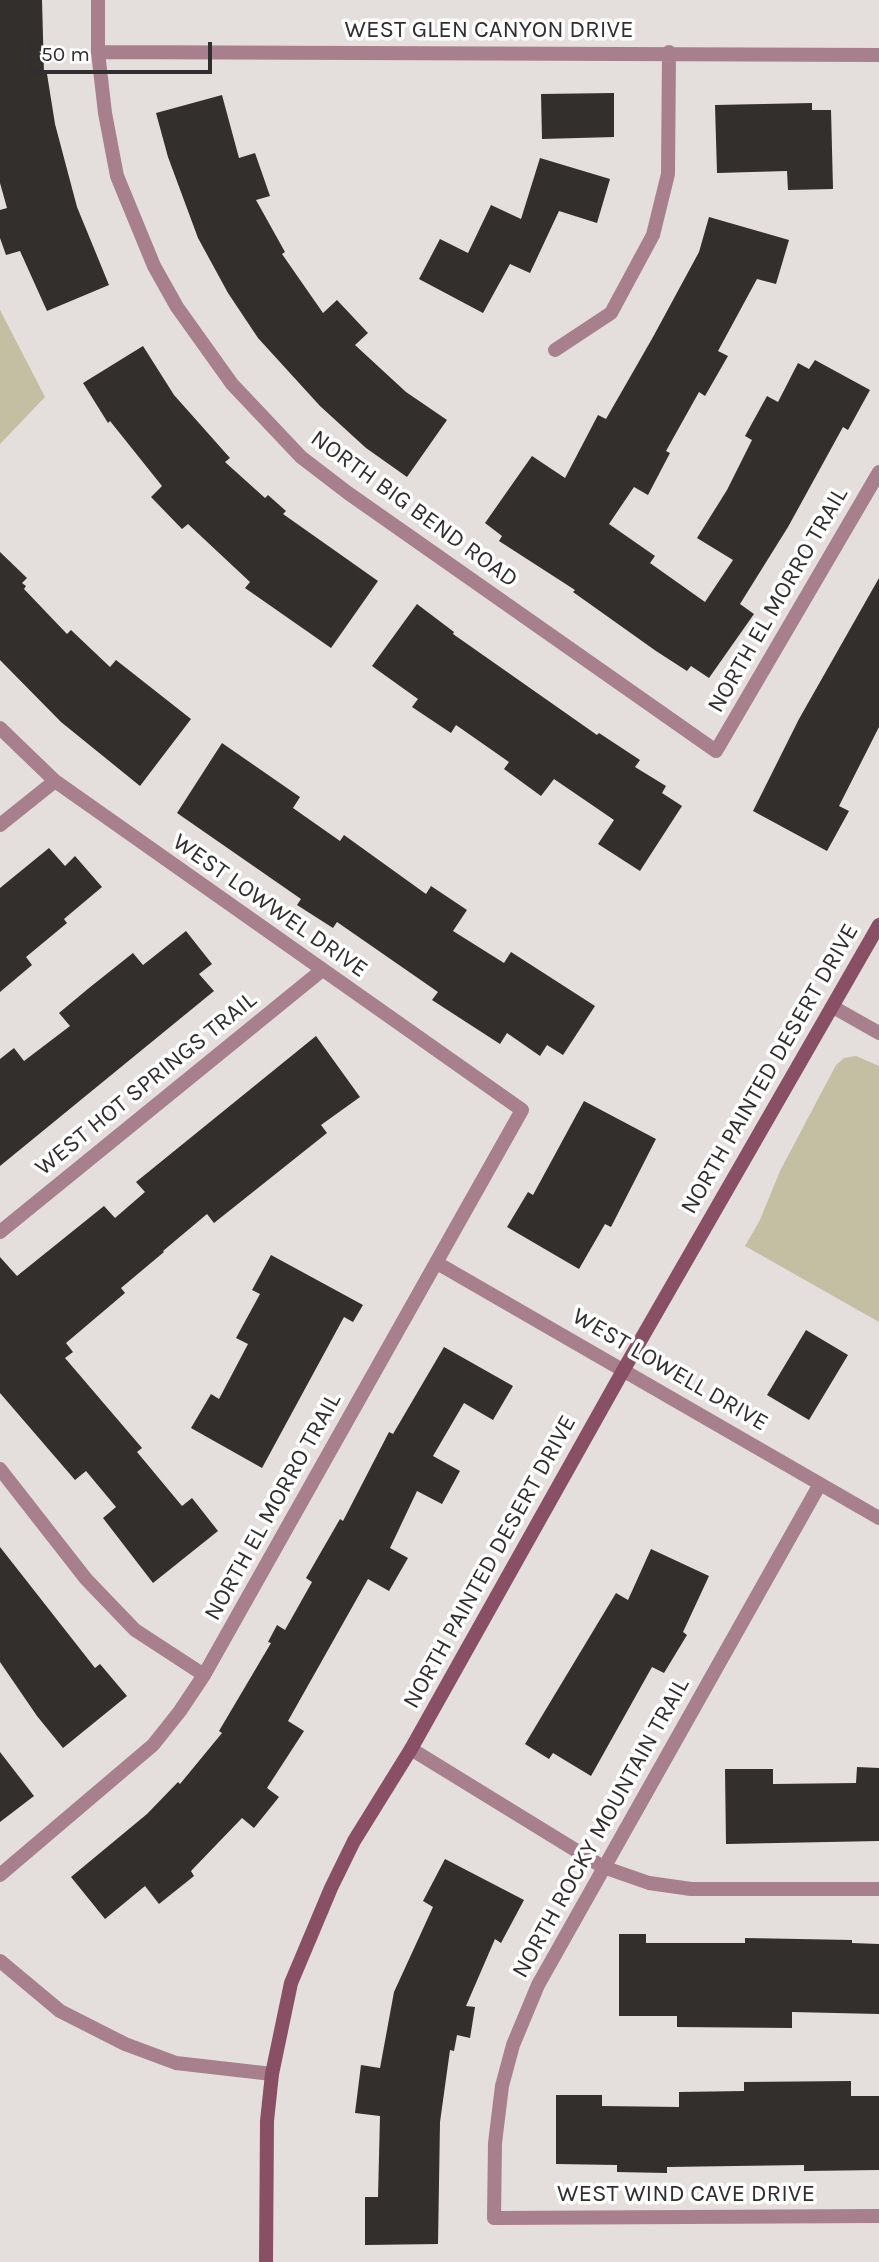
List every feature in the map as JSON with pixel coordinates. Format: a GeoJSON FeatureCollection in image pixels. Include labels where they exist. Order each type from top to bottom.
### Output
{"type":"FeatureCollection","features":[{"type":"Feature","properties":{"kind":"street","name":"NORTH BIG BEND ROAD"},"geometry":{"type":"LineString","coordinates":[[98,0],[98,52],[105,113],[117,176],[138,230],[177,307],[232,384],[301,457],[348,494],[716,751]]}},
{"type":"Feature","properties":{"kind":"street","name":"WEST GLEN CANYON DRIVE"},"geometry":{"type":"LineString","coordinates":[[98,52],[669,52],[879,55]]}},
{"type":"Feature","properties":{"kind":"street"},"geometry":{"type":"LineString","coordinates":[[555,350],[611,313],[653,235],[668,174],[669,52]]}},
{"type":"Feature","properties":{"kind":"street","name":"NORTH EL MORRO TRAIL"},"geometry":{"type":"LineString","coordinates":[[716,751],[879,472]]}},
{"type":"Feature","properties":{"kind":"street","name":"WEST LOWWEL DRIVE"},"geometry":{"type":"LineString","coordinates":[[0,728],[55,781],[321,971],[522,1110]]}},
{"type":"Feature","properties":{"kind":"street"},"geometry":{"type":"LineString","coordinates":[[0,824],[55,781]]}},
{"type":"Feature","properties":{"kind":"street","name":"NORTH PAINTED DESERT DRIVE"},"geometry":{"type":"LineString","coordinates":[[266,2262],[267,2121],[272,2074],[291,1983],[306,1942],[354,1841],[411,1749],[624,1369],[879,925]]}},
{"type":"Feature","properties":{"kind":"street","name":"WEST HOT SPRINGS TRAIL"},"geometry":{"type":"LineString","coordinates":[[0,1232],[321,971]]}},
{"type":"Feature","properties":{"kind":"street"},"geometry":{"type":"LineString","coordinates":[[833,1007],[879,1033]]}},
{"type":"Feature","properties":{"kind":"street","name":"NORTH EL MORRO TRAIL"},"geometry":{"type":"LineString","coordinates":[[0,1875],[152,1745],[204,1675],[522,1110]]}},
{"type":"Feature","properties":{"kind":"street","name":"WEST LOWELL DRIVE"},"geometry":{"type":"LineString","coordinates":[[437,1263],[879,1518]]}},
{"type":"Feature","properties":{"kind":"street"},"geometry":{"type":"LineString","coordinates":[[0,1469],[86,1578],[135,1630],[204,1675]]}},
{"type":"Feature","properties":{"kind":"street","name":"NORTH ROCKY MOUNTAIN TRAIL"},"geometry":{"type":"LineString","coordinates":[[494,2218],[496,2132],[502,2086],[513,2045],[538,1985],[820,1484]]}},
{"type":"Feature","properties":{"kind":"street"},"geometry":{"type":"LineString","coordinates":[[411,1749],[603,1867],[649,1883],[691,1889],[879,1889]]}},
{"type":"Feature","properties":{"kind":"street"},"geometry":{"type":"LineString","coordinates":[[0,1961],[60,2011],[125,2044],[176,2063],[272,2074]]}},
{"type":"Feature","properties":{"kind":"street","name":"WEST WIND CAVE DRIVE"},"geometry":{"type":"LineString","coordinates":[[494,2218],[879,2216]]}},
{"type":"Feature","properties":{"kind":"shaded area"},"geometry":{"type":"Polygon","coordinates":[[[0,310],[45,397],[0,444],[0,310]]]}},
{"type":"Feature","properties":{"kind":"shaded area"},"geometry":{"type":"Polygon","coordinates":[[[856,1056],[879,1066],[879,1322],[745,1246],[760,1220],[780,1171],[836,1065],[844,1058],[856,1056]]]}},
{"type":"Feature","properties":{"kind":"building"},"geometry":{"type":"Polygon","coordinates":[[[0,0],[42,0],[44,74],[47,74],[55,124],[77,207],[109,285],[47,311],[20,251],[6,255],[0,238],[0,210],[7,208],[0,183],[0,0]]]}},
{"type":"Feature","properties":{"kind":"building"},"geometry":{"type":"Polygon","coordinates":[[[614,93],[614,137],[542,139],[541,94],[614,93]]]}},
{"type":"Feature","properties":{"kind":"building"},"geometry":{"type":"Polygon","coordinates":[[[222,95],[239,158],[255,153],[270,196],[256,200],[285,252],[282,254],[323,313],[337,300],[368,333],[355,345],[406,392],[447,420],[407,477],[366,448],[320,406],[258,338],[228,293],[198,238],[168,157],[156,113],[222,95]]]}},
{"type":"Feature","properties":{"kind":"building"},"geometry":{"type":"Polygon","coordinates":[[[812,103],[812,110],[831,110],[833,189],[788,190],[787,171],[717,173],[715,105],[812,103]]]}},
{"type":"Feature","properties":{"kind":"building"},"geometry":{"type":"Polygon","coordinates":[[[540,158],[610,179],[597,223],[559,211],[530,273],[510,264],[483,313],[419,279],[440,239],[468,253],[491,205],[521,219],[540,158]]]}},
{"type":"Feature","properties":{"kind":"building"},"geometry":{"type":"Polygon","coordinates":[[[709,217],[789,240],[776,284],[757,279],[718,351],[728,356],[705,396],[699,392],[666,451],[670,453],[648,495],[634,487],[609,524],[655,556],[650,563],[705,602],[733,560],[697,538],[727,490],[752,440],[745,436],[767,396],[778,402],[798,363],[809,369],[815,360],[870,390],[848,430],[843,427],[788,527],[740,604],[754,614],[709,678],[691,666],[687,671],[656,651],[573,592],[575,590],[499,541],[502,536],[485,523],[532,456],[565,478],[598,415],[606,419],[653,337],[699,252],[709,217]]]}},
{"type":"Feature","properties":{"kind":"building"},"geometry":{"type":"Polygon","coordinates":[[[143,346],[174,395],[230,458],[225,462],[265,498],[268,495],[286,511],[283,514],[378,581],[331,648],[245,588],[250,582],[188,524],[182,529],[151,497],[162,486],[110,421],[108,423],[83,383],[143,346]]]}},
{"type":"Feature","properties":{"kind":"building"},"geometry":{"type":"Polygon","coordinates":[[[0,552],[27,578],[22,583],[26,586],[24,589],[67,634],[71,630],[110,667],[116,660],[191,719],[140,786],[61,722],[0,660],[0,552]]]}},
{"type":"Feature","properties":{"kind":"building"},"geometry":{"type":"Polygon","coordinates":[[[879,578],[879,727],[839,806],[849,811],[827,851],[753,811],[799,719],[879,578]]]}},
{"type":"Feature","properties":{"kind":"building"},"geometry":{"type":"Polygon","coordinates":[[[417,604],[454,632],[453,634],[597,735],[599,733],[640,760],[635,767],[666,786],[662,793],[682,806],[640,871],[598,844],[614,820],[554,779],[541,796],[504,769],[509,762],[456,725],[451,733],[412,707],[418,699],[372,666],[417,604]]]}},
{"type":"Feature","properties":{"kind":"building"},"geometry":{"type":"Polygon","coordinates":[[[222,743],[300,797],[293,808],[340,841],[344,835],[426,894],[431,886],[467,910],[453,931],[504,963],[511,952],[595,1006],[563,1055],[547,1045],[540,1056],[507,1033],[500,1044],[432,1000],[438,992],[337,922],[333,928],[297,905],[301,899],[177,813],[222,743]]]}},
{"type":"Feature","properties":{"kind":"building"},"geometry":{"type":"Polygon","coordinates":[[[49,848],[65,866],[75,856],[102,887],[64,919],[67,923],[26,957],[32,965],[0,992],[0,888],[49,848]]]}},
{"type":"Feature","properties":{"kind":"building"},"geometry":{"type":"Polygon","coordinates":[[[186,931],[212,964],[199,974],[214,991],[0,1166],[0,1059],[14,1048],[24,1061],[70,1026],[59,1013],[89,988],[133,953],[143,965],[186,931]]]}},
{"type":"Feature","properties":{"kind":"building"},"geometry":{"type":"Polygon","coordinates":[[[316,1036],[360,1097],[321,1125],[327,1133],[214,1223],[207,1214],[121,1288],[125,1293],[66,1343],[73,1352],[65,1358],[142,1448],[137,1452],[182,1506],[192,1498],[218,1531],[153,1583],[103,1518],[116,1507],[86,1471],[75,1480],[0,1393],[0,1257],[17,1276],[104,1206],[115,1218],[145,1192],[136,1182],[316,1036]]]}},
{"type":"Feature","properties":{"kind":"building"},"geometry":{"type":"Polygon","coordinates":[[[584,1101],[656,1139],[611,1227],[605,1224],[579,1269],[507,1227],[528,1192],[533,1195],[584,1101]]]}},
{"type":"Feature","properties":{"kind":"building"},"geometry":{"type":"Polygon","coordinates":[[[271,1255],[363,1305],[353,1322],[344,1317],[262,1468],[191,1428],[211,1394],[219,1399],[248,1344],[236,1338],[260,1294],[252,1290],[271,1255]]]}},
{"type":"Feature","properties":{"kind":"building"},"geometry":{"type":"Polygon","coordinates":[[[806,1330],[848,1355],[809,1420],[767,1395],[806,1330]]]}},
{"type":"Feature","properties":{"kind":"building"},"geometry":{"type":"Polygon","coordinates":[[[444,1347],[513,1386],[493,1420],[464,1403],[433,1456],[460,1471],[442,1504],[417,1491],[390,1548],[408,1558],[389,1591],[368,1579],[288,1721],[304,1731],[267,1788],[279,1797],[254,1828],[242,1818],[191,1871],[194,1876],[159,1904],[145,1886],[105,1919],[71,1877],[147,1814],[178,1782],[180,1784],[222,1733],[219,1731],[271,1643],[268,1642],[277,1625],[285,1630],[312,1582],[306,1578],[340,1519],[343,1521],[389,1432],[393,1434],[444,1347]]]}},
{"type":"Feature","properties":{"kind":"building"},"geometry":{"type":"Polygon","coordinates":[[[0,1547],[95,1668],[100,1664],[127,1696],[63,1748],[0,1662],[0,1547]]]}},
{"type":"Feature","properties":{"kind":"building"},"geometry":{"type":"Polygon","coordinates":[[[651,1549],[709,1576],[683,1632],[687,1635],[664,1673],[652,1667],[591,1776],[553,1753],[549,1759],[525,1744],[616,1593],[628,1600],[651,1549]]]}},
{"type":"Feature","properties":{"kind":"building"},"geometry":{"type":"Polygon","coordinates":[[[0,1752],[34,1796],[0,1822],[0,1752]]]}},
{"type":"Feature","properties":{"kind":"building"},"geometry":{"type":"Polygon","coordinates":[[[857,1767],[879,1768],[879,1841],[726,1844],[725,1769],[773,1769],[773,1784],[856,1783],[857,1767]]]}},
{"type":"Feature","properties":{"kind":"building"},"geometry":{"type":"Polygon","coordinates":[[[445,1859],[524,1900],[501,1943],[495,1939],[466,2006],[475,2007],[470,2038],[457,2035],[454,2051],[450,2050],[440,2122],[438,2244],[365,2245],[365,2197],[378,2197],[380,2116],[355,2113],[361,2065],[380,2068],[394,1992],[433,1907],[423,1901],[445,1859]]]}},
{"type":"Feature","properties":{"kind":"building"},"geometry":{"type":"Polygon","coordinates":[[[619,1934],[646,1934],[646,1943],[745,1943],[745,1938],[852,1940],[852,1943],[879,1944],[879,2014],[792,2012],[792,2028],[677,2027],[677,2016],[619,2016],[619,1934]]]}},
{"type":"Feature","properties":{"kind":"building"},"geometry":{"type":"Polygon","coordinates":[[[851,2081],[851,2096],[879,2096],[879,2170],[804,2171],[804,2165],[667,2167],[667,2173],[617,2172],[617,2165],[556,2164],[556,2095],[602,2095],[602,2106],[679,2107],[679,2092],[744,2091],[744,2082],[851,2081]]]}}]}
